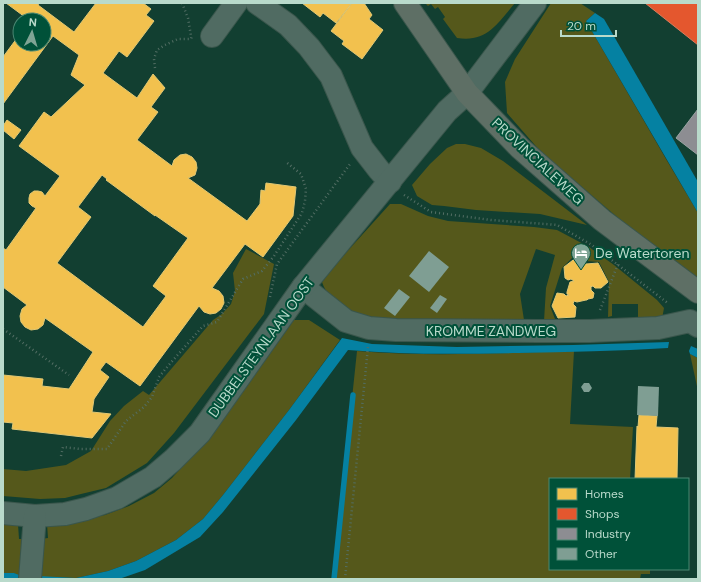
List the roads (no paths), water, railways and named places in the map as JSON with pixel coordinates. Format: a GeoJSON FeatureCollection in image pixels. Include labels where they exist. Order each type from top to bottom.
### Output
{"type":"FeatureCollection","features":[{"type":"Feature","properties":{"kind":"main road","name":"PROVINCIALEWEG"},"geometry":{"type":"LineString","coordinates":[[405,3],[467,93],[520,148],[602,220],[698,292]]}},
{"type":"Feature","properties":{"kind":"street"},"geometry":{"type":"LineString","coordinates":[[199,36],[236,3]]}},
{"type":"Feature","properties":{"kind":"street"},"geometry":{"type":"LineString","coordinates":[[257,3],[288,25],[309,47],[331,76],[362,148],[390,182]]}},
{"type":"Feature","properties":{"kind":"street","name":"DUBBELSTEYNLAAN OOST"},"geometry":{"type":"LineString","coordinates":[[3,513],[35,516],[65,514],[86,509],[117,498],[152,477],[173,460],[200,433],[303,287],[447,111],[467,93],[535,3]]}},
{"type":"Feature","properties":{"kind":"street","name":"KROMME ZANDWEG"},"geometry":{"type":"LineString","coordinates":[[303,287],[346,321],[369,328],[396,330],[590,331],[658,328],[694,323]]}},
{"type":"Feature","properties":{"kind":"street"},"geometry":{"type":"LineString","coordinates":[[30,576],[35,516]]}},
{"type":"Feature","properties":{"kind":"water"},"geometry":{"type":"Polygon","coordinates":[[[595,13],[604,19],[698,182],[698,213],[586,21],[595,13]]]}},
{"type":"Feature","properties":{"kind":"water"},"geometry":{"type":"Polygon","coordinates":[[[342,338],[372,344],[457,347],[669,342],[668,348],[574,352],[433,354],[348,350],[296,420],[223,512],[200,537],[145,570],[119,579],[3,579],[3,573],[76,578],[108,571],[136,561],[176,540],[203,519],[223,495],[289,410],[342,338]]]}},
{"type":"Feature","properties":{"kind":"water"},"geometry":{"type":"Polygon","coordinates":[[[691,346],[698,349],[698,358],[690,354],[689,351],[691,346]]]}},
{"type":"Feature","properties":{"kind":"waterway"},"geometry":{"type":"LineString","coordinates":[[334,579],[353,395]]}},
{"type":"Feature","properties":{"kind":"place","name":"De Watertoren"},"geometry":{"type":"Point","coordinates":[581,270]}}]}
